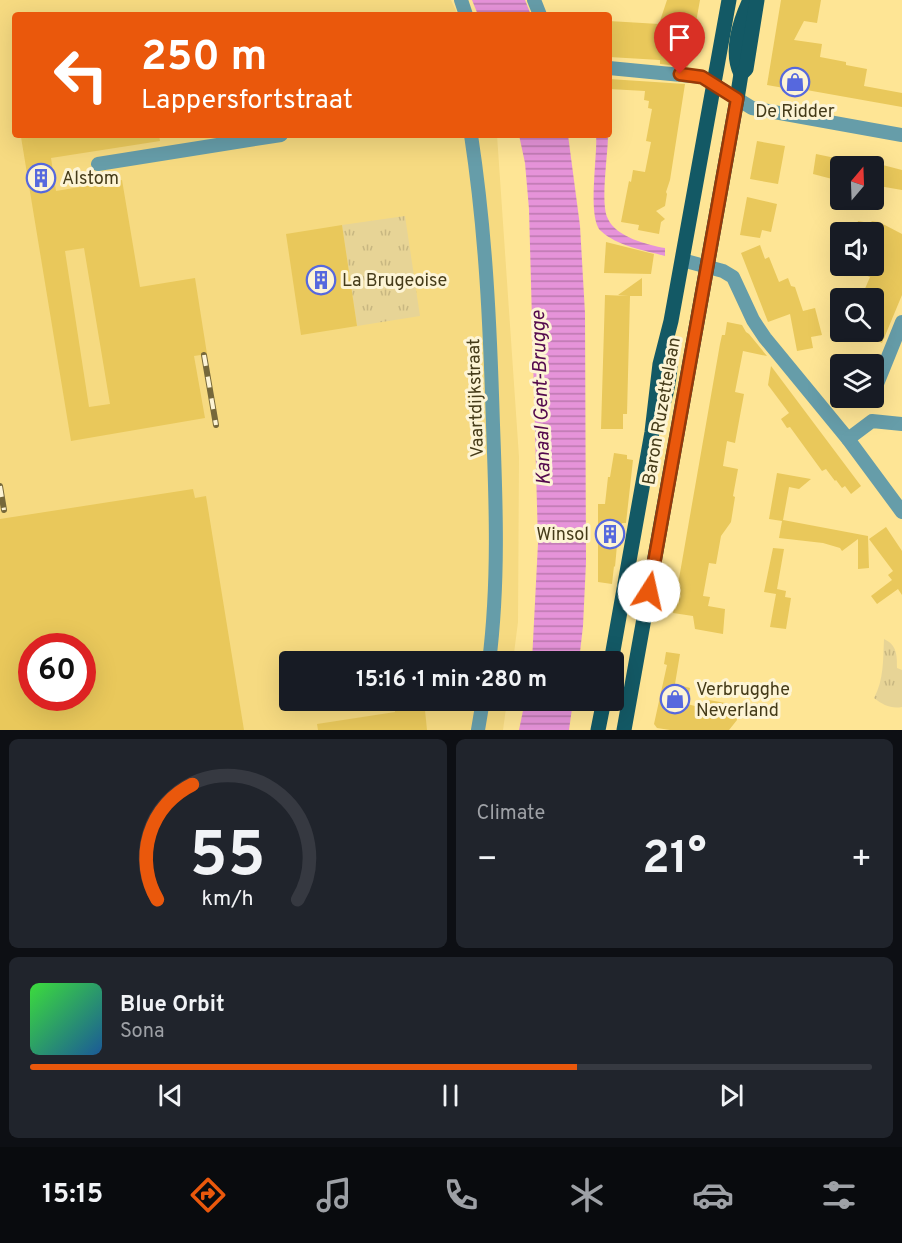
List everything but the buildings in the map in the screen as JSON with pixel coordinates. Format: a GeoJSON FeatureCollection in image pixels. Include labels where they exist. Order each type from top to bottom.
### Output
{"type":"FeatureCollection","features":[{"type":"Feature","properties":{"kind":"main road","name":"Baron Ruzettelaan"},"geometry":{"type":"LineString","coordinates":[[613,651],[652,432],[665,402],[670,375],[669,332],[729,0]]}},
{"type":"Feature","properties":{"kind":"main road","name":"Baron Ruzettelaan"},"geometry":{"type":"LineString","coordinates":[[624,730],[737,99],[741,74],[735,54],[743,15],[750,0]]}},
{"type":"Feature","properties":{"kind":"main road","name":"Baron Ruzettelaan"},"geometry":{"type":"LineString","coordinates":[[741,74],[746,69],[757,0]]}},
{"type":"Feature","properties":{"kind":"main road"},"geometry":{"type":"LineString","coordinates":[[669,332],[674,323],[684,321],[692,326],[694,336]]}},
{"type":"Feature","properties":{"kind":"main road"},"geometry":{"type":"LineString","coordinates":[[598,730],[602,711]]}},
{"type":"Feature","properties":{"kind":"street"},"geometry":{"type":"LineString","coordinates":[[612,68],[702,77],[752,108],[902,135]]}},
{"type":"Feature","properties":{"kind":"street"},"geometry":{"type":"LineString","coordinates":[[98,164],[261,138]]}},
{"type":"Feature","properties":{"kind":"street","name":"Vaartdijkstraat"},"geometry":{"type":"LineString","coordinates":[[471,138],[484,228],[490,309],[496,499],[495,581],[490,651]]}},
{"type":"Feature","properties":{"kind":"street"},"geometry":{"type":"LineString","coordinates":[[682,260],[707,266],[733,277],[753,320],[765,338],[848,439],[902,512]]}},
{"type":"Feature","properties":{"kind":"street"},"geometry":{"type":"LineString","coordinates":[[884,368],[902,322]]}},
{"type":"Feature","properties":{"kind":"street"},"geometry":{"type":"LineString","coordinates":[[872,421],[873,408]]}},
{"type":"Feature","properties":{"kind":"street"},"geometry":{"type":"LineString","coordinates":[[848,439],[872,421],[902,424]]}},
{"type":"Feature","properties":{"kind":"street"},"geometry":{"type":"LineString","coordinates":[[478,730],[481,711]]}},
{"type":"Feature","properties":{"kind":"shaded area"},"geometry":{"type":"Polygon","coordinates":[[[0,0],[451,0],[457,12],[12,12],[12,138],[497,138],[519,457],[518,622],[514,651],[279,651],[279,711],[506,711],[503,730],[0,730],[0,0]]]}},
{"type":"Feature","properties":{"kind":"green space"},"geometry":{"type":"Polygon","coordinates":[[[405,216],[420,316],[357,326],[342,225],[405,216]]]}},
{"type":"Feature","properties":{"kind":"green space"},"geometry":{"type":"Polygon","coordinates":[[[884,639],[894,647],[897,668],[902,670],[902,707],[887,706],[874,698],[881,677],[884,639]]]}},
{"type":"Feature","properties":{"kind":"water"},"geometry":{"type":"Polygon","coordinates":[[[472,0],[525,0],[530,12],[477,12],[472,0]]]}},
{"type":"Feature","properties":{"kind":"water","name":"Kanaal Gent-Brugge"},"geometry":{"type":"Polygon","coordinates":[[[520,138],[568,138],[580,226],[585,313],[586,562],[580,651],[533,651],[538,543],[529,209],[525,163],[520,138]]]}},
{"type":"Feature","properties":{"kind":"water"},"geometry":{"type":"Polygon","coordinates":[[[596,138],[608,138],[604,191],[608,219],[618,231],[625,235],[665,248],[665,256],[631,247],[601,231],[597,224],[594,200],[596,138]]]}},
{"type":"Feature","properties":{"kind":"water"},"geometry":{"type":"Polygon","coordinates":[[[523,711],[572,711],[569,730],[519,730],[523,711]]]}},
{"type":"Feature","properties":{"kind":"railway"},"geometry":{"type":"LineString","coordinates":[[204,355],[216,425]]}},
{"type":"Feature","properties":{"kind":"railway"},"geometry":{"type":"LineString","coordinates":[[0,486],[4,510]]}},
{"type":"Feature","properties":{"kind":"place","name":"De Ridder"},"geometry":{"type":"Point","coordinates":[795,82]}},
{"type":"Feature","properties":{"kind":"place","name":"Alstom"},"geometry":{"type":"Point","coordinates":[41,178]}},
{"type":"Feature","properties":{"kind":"place","name":"La Brugeoise"},"geometry":{"type":"Point","coordinates":[321,280]}},
{"type":"Feature","properties":{"kind":"place","name":"Winsol"},"geometry":{"type":"Point","coordinates":[610,534]}},
{"type":"Feature","properties":{"kind":"place","name":"Verbrugghe Neverland"},"geometry":{"type":"Point","coordinates":[675,699]}},
{"type":"Feature","properties":{"kind":"route"},"geometry":{"type":"LineString","coordinates":[[649,591],[737,99],[702,77],[680,74]]}}]}
